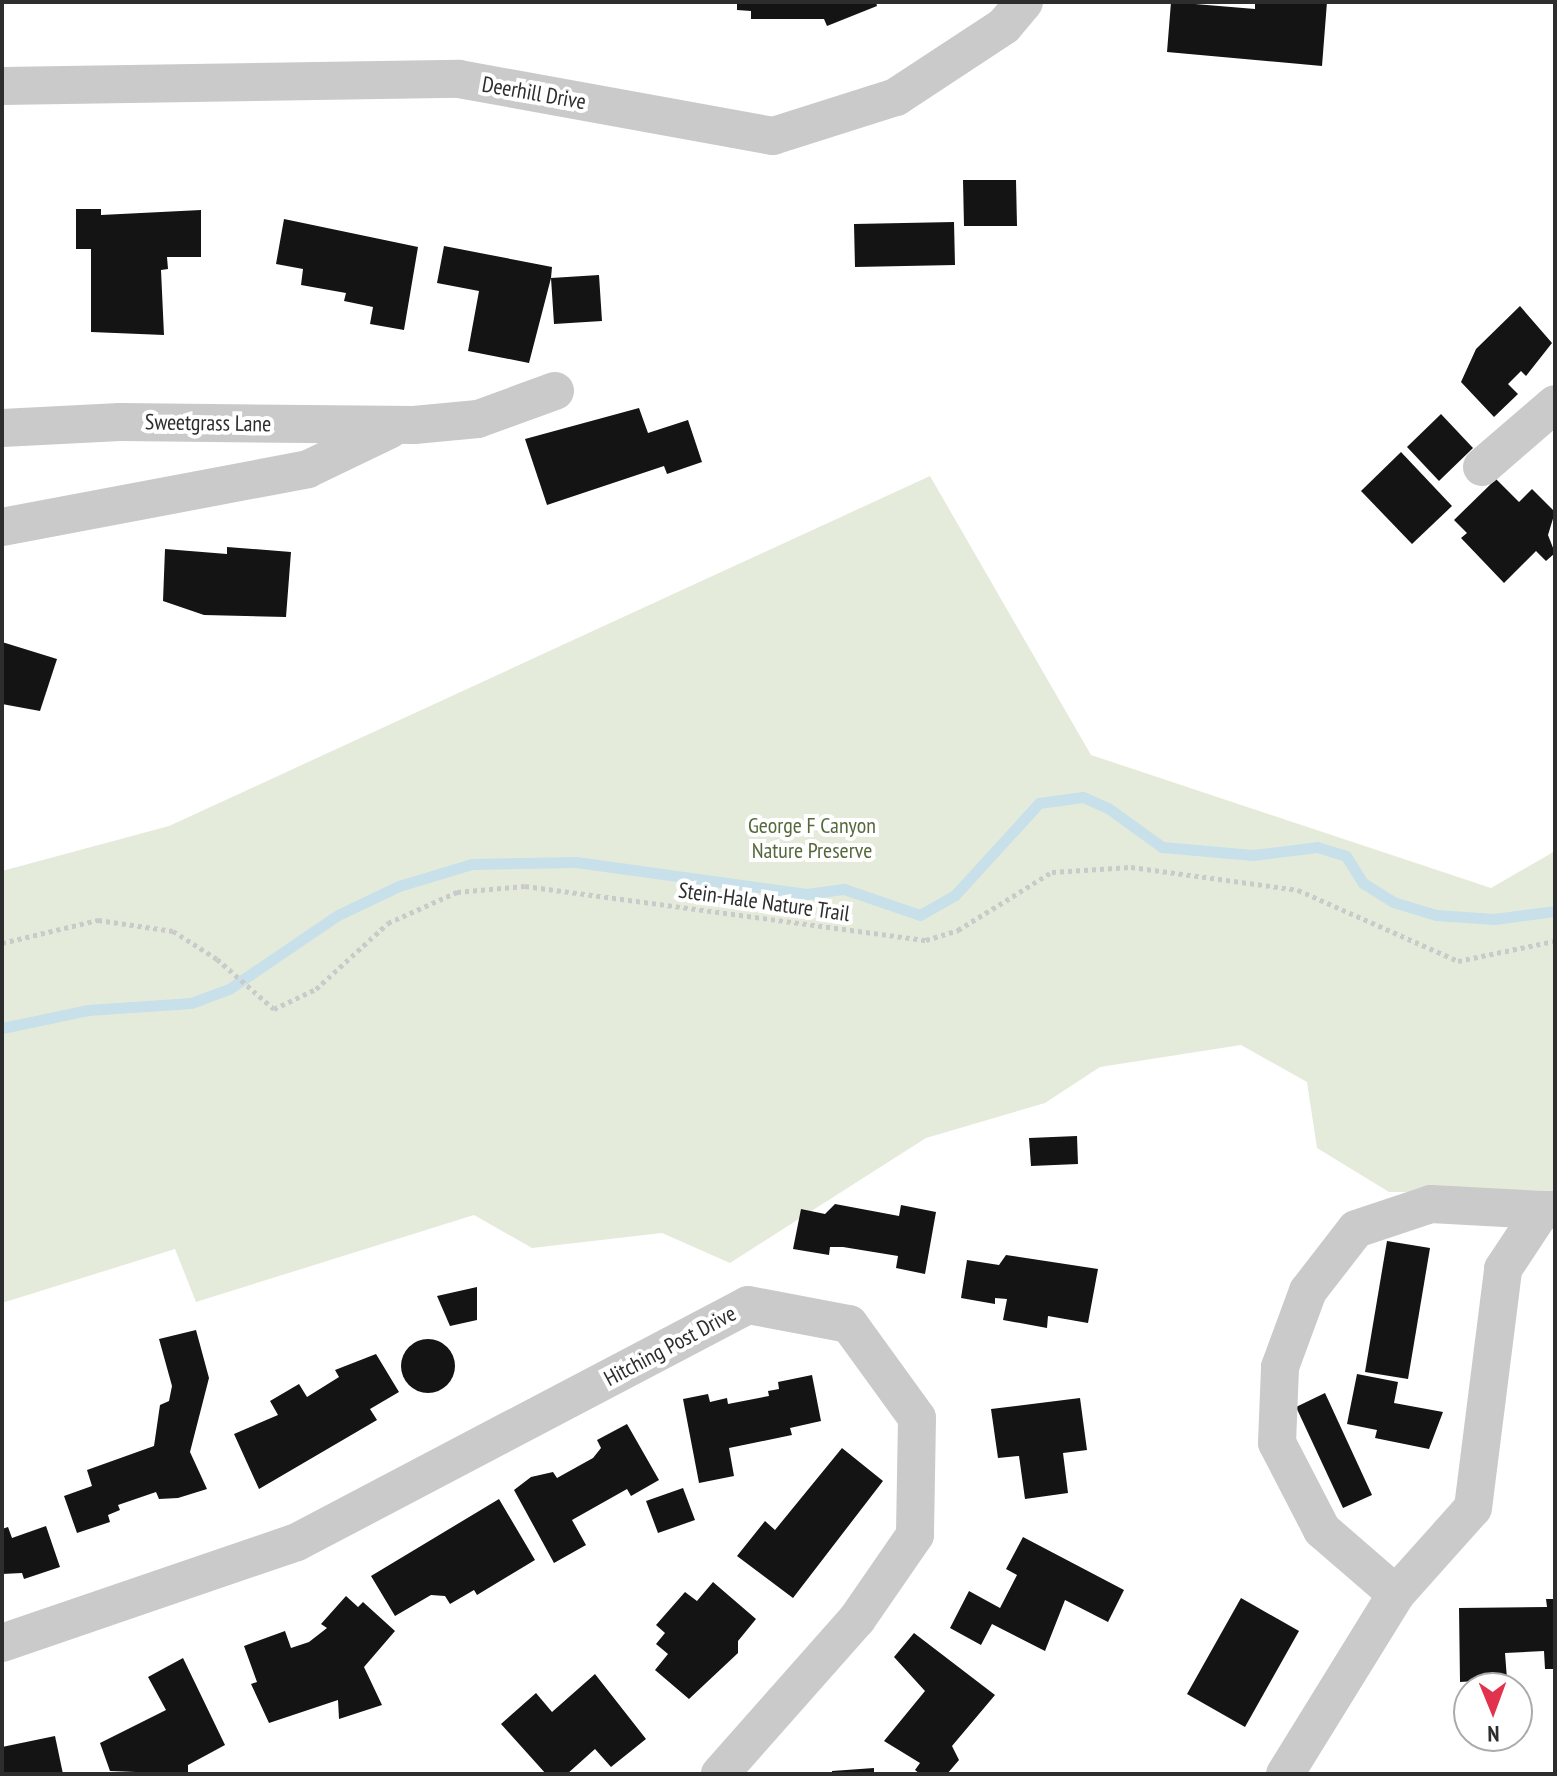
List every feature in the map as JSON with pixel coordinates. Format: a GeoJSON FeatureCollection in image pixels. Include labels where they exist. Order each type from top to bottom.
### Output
{"type":"FeatureCollection","features":[{"type":"Feature","properties":{"kind":"street","name":"Deerhill Drive"},"geometry":{"type":"LineString","coordinates":[[2,86],[459,79],[773,136],[896,97],[1004,26],[1024,2]]}},
{"type":"Feature","properties":{"kind":"street"},"geometry":{"type":"LineString","coordinates":[[2,527],[308,469],[406,425],[478,419],[555,391]]}},
{"type":"Feature","properties":{"kind":"street"},"geometry":{"type":"LineString","coordinates":[[1482,467],[1555,404]]}},
{"type":"Feature","properties":{"kind":"street","name":"Sweetgrass Lane"},"geometry":{"type":"LineString","coordinates":[[2,428],[120,422],[406,425]]}},
{"type":"Feature","properties":{"kind":"street"},"geometry":{"type":"LineString","coordinates":[[1396,1594],[1322,1530],[1277,1443],[1280,1367],[1303,1304],[1356,1229],[1431,1204],[1549,1210]]}},
{"type":"Feature","properties":{"kind":"street"},"geometry":{"type":"LineString","coordinates":[[1285,1774],[1396,1594],[1473,1508],[1503,1269],[1549,1210]]}},
{"type":"Feature","properties":{"kind":"street","name":"Hitching Post Drive"},"geometry":{"type":"LineString","coordinates":[[2,1643],[297,1542],[748,1305],[849,1324],[917,1418],[915,1535],[857,1619],[720,1774]]}},
{"type":"Feature","properties":{"kind":"path","name":"Stein-Hale Nature Trail"},"geometry":{"type":"LineString","coordinates":[[2,943],[98,920],[125,921],[173,931],[217,959],[265,1005],[283,1007],[316,989],[415,907],[457,892],[525,886],[926,940],[958,930],[1052,872],[1131,867],[1298,890],[1458,961],[1555,941]]}},
{"type":"Feature","properties":{"kind":"green space","name":"George F Canyon Nature Preserve"},"geometry":{"type":"Polygon","coordinates":[[[930,476],[1091,755],[1491,888],[1555,851],[1555,1191],[1389,1192],[1317,1148],[1307,1082],[1241,1045],[1100,1067],[1045,1103],[926,1138],[730,1263],[662,1233],[532,1248],[474,1215],[196,1302],[175,1249],[2,1303],[2,871],[169,826],[930,476]]]}},
{"type":"Feature","properties":{"kind":"building"},"geometry":{"type":"Polygon","coordinates":[[[737,2],[876,2],[877,6],[827,26],[824,19],[751,19],[751,11],[737,10],[737,2]]]}},
{"type":"Feature","properties":{"kind":"building"},"geometry":{"type":"Polygon","coordinates":[[[1171,2],[1255,9],[1255,2],[1327,2],[1322,66],[1167,52],[1171,2]]]}},
{"type":"Feature","properties":{"kind":"building"},"geometry":{"type":"Polygon","coordinates":[[[963,180],[1016,180],[1017,226],[964,226],[963,180]]]}},
{"type":"Feature","properties":{"kind":"building"},"geometry":{"type":"Polygon","coordinates":[[[76,209],[101,209],[101,215],[201,210],[201,257],[167,257],[168,269],[161,270],[164,335],[91,332],[91,249],[76,249],[76,209]]]}},
{"type":"Feature","properties":{"kind":"building"},"geometry":{"type":"Polygon","coordinates":[[[284,219],[418,247],[404,330],[370,324],[373,307],[344,301],[346,293],[301,285],[303,269],[276,264],[284,219]]]}},
{"type":"Feature","properties":{"kind":"building"},"geometry":{"type":"Polygon","coordinates":[[[954,222],[955,265],[855,267],[854,224],[954,222]]]}},
{"type":"Feature","properties":{"kind":"building"},"geometry":{"type":"Polygon","coordinates":[[[444,246],[552,267],[529,363],[468,351],[479,291],[437,283],[444,246]]]}},
{"type":"Feature","properties":{"kind":"building"},"geometry":{"type":"Polygon","coordinates":[[[599,275],[602,321],[554,324],[551,278],[599,275]]]}},
{"type":"Feature","properties":{"kind":"building"},"geometry":{"type":"Polygon","coordinates":[[[1520,306],[1552,343],[1526,376],[1521,371],[1508,384],[1518,394],[1494,417],[1461,382],[1476,349],[1520,306]]]}},
{"type":"Feature","properties":{"kind":"building"},"geometry":{"type":"Polygon","coordinates":[[[639,408],[648,433],[688,420],[702,462],[667,474],[664,466],[547,505],[525,439],[639,408]]]}},
{"type":"Feature","properties":{"kind":"building"},"geometry":{"type":"Polygon","coordinates":[[[1441,414],[1473,448],[1439,481],[1407,447],[1441,414]]]}},
{"type":"Feature","properties":{"kind":"building"},"geometry":{"type":"Polygon","coordinates":[[[1401,452],[1452,506],[1412,544],[1361,491],[1401,452]]]}},
{"type":"Feature","properties":{"kind":"building"},"geometry":{"type":"Polygon","coordinates":[[[1496,479],[1519,502],[1532,489],[1555,512],[1548,535],[1555,553],[1546,561],[1536,551],[1504,583],[1461,538],[1467,533],[1454,520],[1496,479]]]}},
{"type":"Feature","properties":{"kind":"building"},"geometry":{"type":"Polygon","coordinates":[[[227,547],[291,552],[286,617],[204,615],[163,601],[165,549],[227,554],[227,547]]]}},
{"type":"Feature","properties":{"kind":"building"},"geometry":{"type":"Polygon","coordinates":[[[2,642],[57,659],[40,711],[2,704],[2,642]]]}},
{"type":"Feature","properties":{"kind":"building"},"geometry":{"type":"Polygon","coordinates":[[[1077,1136],[1078,1164],[1031,1166],[1029,1138],[1077,1136]]]}},
{"type":"Feature","properties":{"kind":"building"},"geometry":{"type":"Polygon","coordinates":[[[835,1204],[899,1216],[901,1205],[936,1212],[925,1274],[896,1268],[898,1256],[843,1247],[830,1247],[829,1255],[793,1249],[801,1209],[825,1214],[835,1204]]]}},
{"type":"Feature","properties":{"kind":"building"},"geometry":{"type":"Polygon","coordinates":[[[1387,1241],[1430,1248],[1408,1379],[1365,1372],[1387,1241]]]}},
{"type":"Feature","properties":{"kind":"building"},"geometry":{"type":"Polygon","coordinates":[[[1006,1255],[1098,1269],[1088,1323],[1048,1316],[1047,1328],[1003,1320],[1007,1299],[995,1298],[995,1304],[961,1298],[967,1260],[999,1265],[1006,1255]]]}},
{"type":"Feature","properties":{"kind":"building"},"geometry":{"type":"Polygon","coordinates":[[[477,1287],[477,1320],[450,1326],[437,1296],[477,1287]]]}},
{"type":"Feature","properties":{"kind":"building"},"geometry":{"type":"Polygon","coordinates":[[[196,1330],[209,1378],[190,1452],[207,1489],[178,1498],[159,1499],[156,1492],[118,1505],[120,1510],[108,1515],[110,1522],[77,1533],[64,1496],[92,1486],[87,1470],[154,1446],[160,1405],[169,1401],[172,1386],[159,1339],[196,1330]]]}},
{"type":"Feature","properties":{"kind":"building"},"geometry":{"type":"Polygon","coordinates":[[[428,1339],[447,1347],[455,1366],[447,1385],[428,1393],[409,1385],[401,1366],[409,1347],[428,1339]]]}},
{"type":"Feature","properties":{"kind":"building"},"geometry":{"type":"Polygon","coordinates":[[[376,1354],[399,1392],[370,1409],[377,1420],[259,1489],[234,1434],[278,1415],[270,1401],[299,1384],[307,1397],[339,1377],[335,1370],[376,1354]]]}},
{"type":"Feature","properties":{"kind":"building"},"geometry":{"type":"Polygon","coordinates":[[[1357,1374],[1398,1382],[1394,1403],[1443,1412],[1429,1449],[1375,1438],[1377,1430],[1347,1424],[1357,1374]]]}},
{"type":"Feature","properties":{"kind":"building"},"geometry":{"type":"Polygon","coordinates":[[[812,1375],[821,1421],[790,1428],[792,1435],[729,1448],[734,1476],[699,1483],[683,1399],[708,1394],[710,1402],[727,1398],[728,1404],[769,1396],[768,1391],[779,1389],[778,1382],[812,1375]]]}},
{"type":"Feature","properties":{"kind":"building"},"geometry":{"type":"Polygon","coordinates":[[[1325,1393],[1372,1495],[1343,1508],[1296,1407],[1325,1393]]]}},
{"type":"Feature","properties":{"kind":"building"},"geometry":{"type":"Polygon","coordinates":[[[1080,1398],[1087,1450],[1063,1453],[1068,1493],[1025,1499],[1019,1456],[998,1458],[991,1409],[1080,1398]]]}},
{"type":"Feature","properties":{"kind":"building"},"geometry":{"type":"Polygon","coordinates":[[[627,1424],[659,1480],[631,1496],[627,1489],[572,1520],[586,1545],[554,1563],[514,1490],[531,1477],[553,1472],[557,1478],[593,1458],[601,1448],[597,1440],[627,1424]]]}},
{"type":"Feature","properties":{"kind":"building"},"geometry":{"type":"Polygon","coordinates":[[[842,1448],[883,1481],[793,1598],[737,1556],[765,1521],[775,1530],[842,1448]]]}},
{"type":"Feature","properties":{"kind":"building"},"geometry":{"type":"Polygon","coordinates":[[[683,1488],[695,1520],[658,1533],[646,1501],[683,1488]]]}},
{"type":"Feature","properties":{"kind":"building"},"geometry":{"type":"Polygon","coordinates":[[[499,1499],[535,1560],[477,1595],[474,1590],[450,1604],[445,1596],[431,1595],[395,1616],[371,1576],[499,1499]]]}},
{"type":"Feature","properties":{"kind":"building"},"geometry":{"type":"Polygon","coordinates":[[[46,1526],[60,1567],[24,1579],[22,1573],[2,1574],[2,1529],[8,1527],[12,1538],[46,1526]]]}},
{"type":"Feature","properties":{"kind":"building"},"geometry":{"type":"Polygon","coordinates":[[[1023,1537],[1124,1590],[1108,1622],[1065,1600],[1045,1651],[992,1624],[981,1645],[950,1628],[969,1591],[1000,1608],[1017,1575],[1006,1569],[1023,1537]]]}},
{"type":"Feature","properties":{"kind":"building"},"geometry":{"type":"Polygon","coordinates":[[[713,1582],[756,1619],[738,1641],[738,1653],[689,1699],[655,1670],[668,1654],[656,1644],[665,1633],[656,1625],[685,1592],[697,1601],[713,1582]]]}},
{"type":"Feature","properties":{"kind":"building"},"geometry":{"type":"Polygon","coordinates":[[[346,1596],[358,1607],[363,1602],[395,1631],[364,1667],[382,1705],[339,1719],[338,1700],[269,1723],[251,1684],[257,1682],[244,1646],[285,1631],[291,1648],[309,1642],[327,1628],[321,1624],[346,1596]]]}},
{"type":"Feature","properties":{"kind":"building"},"geometry":{"type":"Polygon","coordinates":[[[1241,1598],[1299,1631],[1245,1727],[1187,1694],[1241,1598]]]}},
{"type":"Feature","properties":{"kind":"building"},"geometry":{"type":"Polygon","coordinates":[[[1546,1599],[1555,1599],[1555,1669],[1545,1669],[1544,1651],[1505,1653],[1506,1672],[1460,1672],[1459,1608],[1547,1607],[1546,1599]]]}},
{"type":"Feature","properties":{"kind":"building"},"geometry":{"type":"Polygon","coordinates":[[[914,1633],[995,1695],[952,1746],[959,1760],[947,1774],[920,1774],[915,1770],[920,1763],[884,1741],[925,1691],[894,1657],[914,1633]]]}},
{"type":"Feature","properties":{"kind":"building"},"geometry":{"type":"Polygon","coordinates":[[[183,1658],[225,1745],[188,1765],[188,1774],[110,1771],[100,1743],[166,1710],[148,1677],[183,1658]]]}},
{"type":"Feature","properties":{"kind":"building"},"geometry":{"type":"Polygon","coordinates":[[[595,1674],[646,1739],[611,1767],[595,1749],[567,1774],[546,1774],[501,1724],[536,1693],[552,1712],[595,1674]]]}},
{"type":"Feature","properties":{"kind":"building"},"geometry":{"type":"Polygon","coordinates":[[[55,1736],[63,1774],[2,1774],[2,1747],[55,1736]]]}},
{"type":"Feature","properties":{"kind":"building"},"geometry":{"type":"Polygon","coordinates":[[[874,1768],[874,1774],[832,1774],[832,1771],[874,1768]]]}},
{"type":"Feature","properties":{"kind":"waterway"},"geometry":{"type":"LineString","coordinates":[[2,1028],[88,1010],[191,1003],[229,989],[338,915],[399,886],[472,864],[576,862],[807,894],[844,889],[920,915],[955,895],[1039,803],[1083,797],[1108,808],[1162,847],[1253,855],[1317,847],[1346,856],[1363,883],[1393,902],[1436,915],[1494,919],[1555,911]]}}]}
